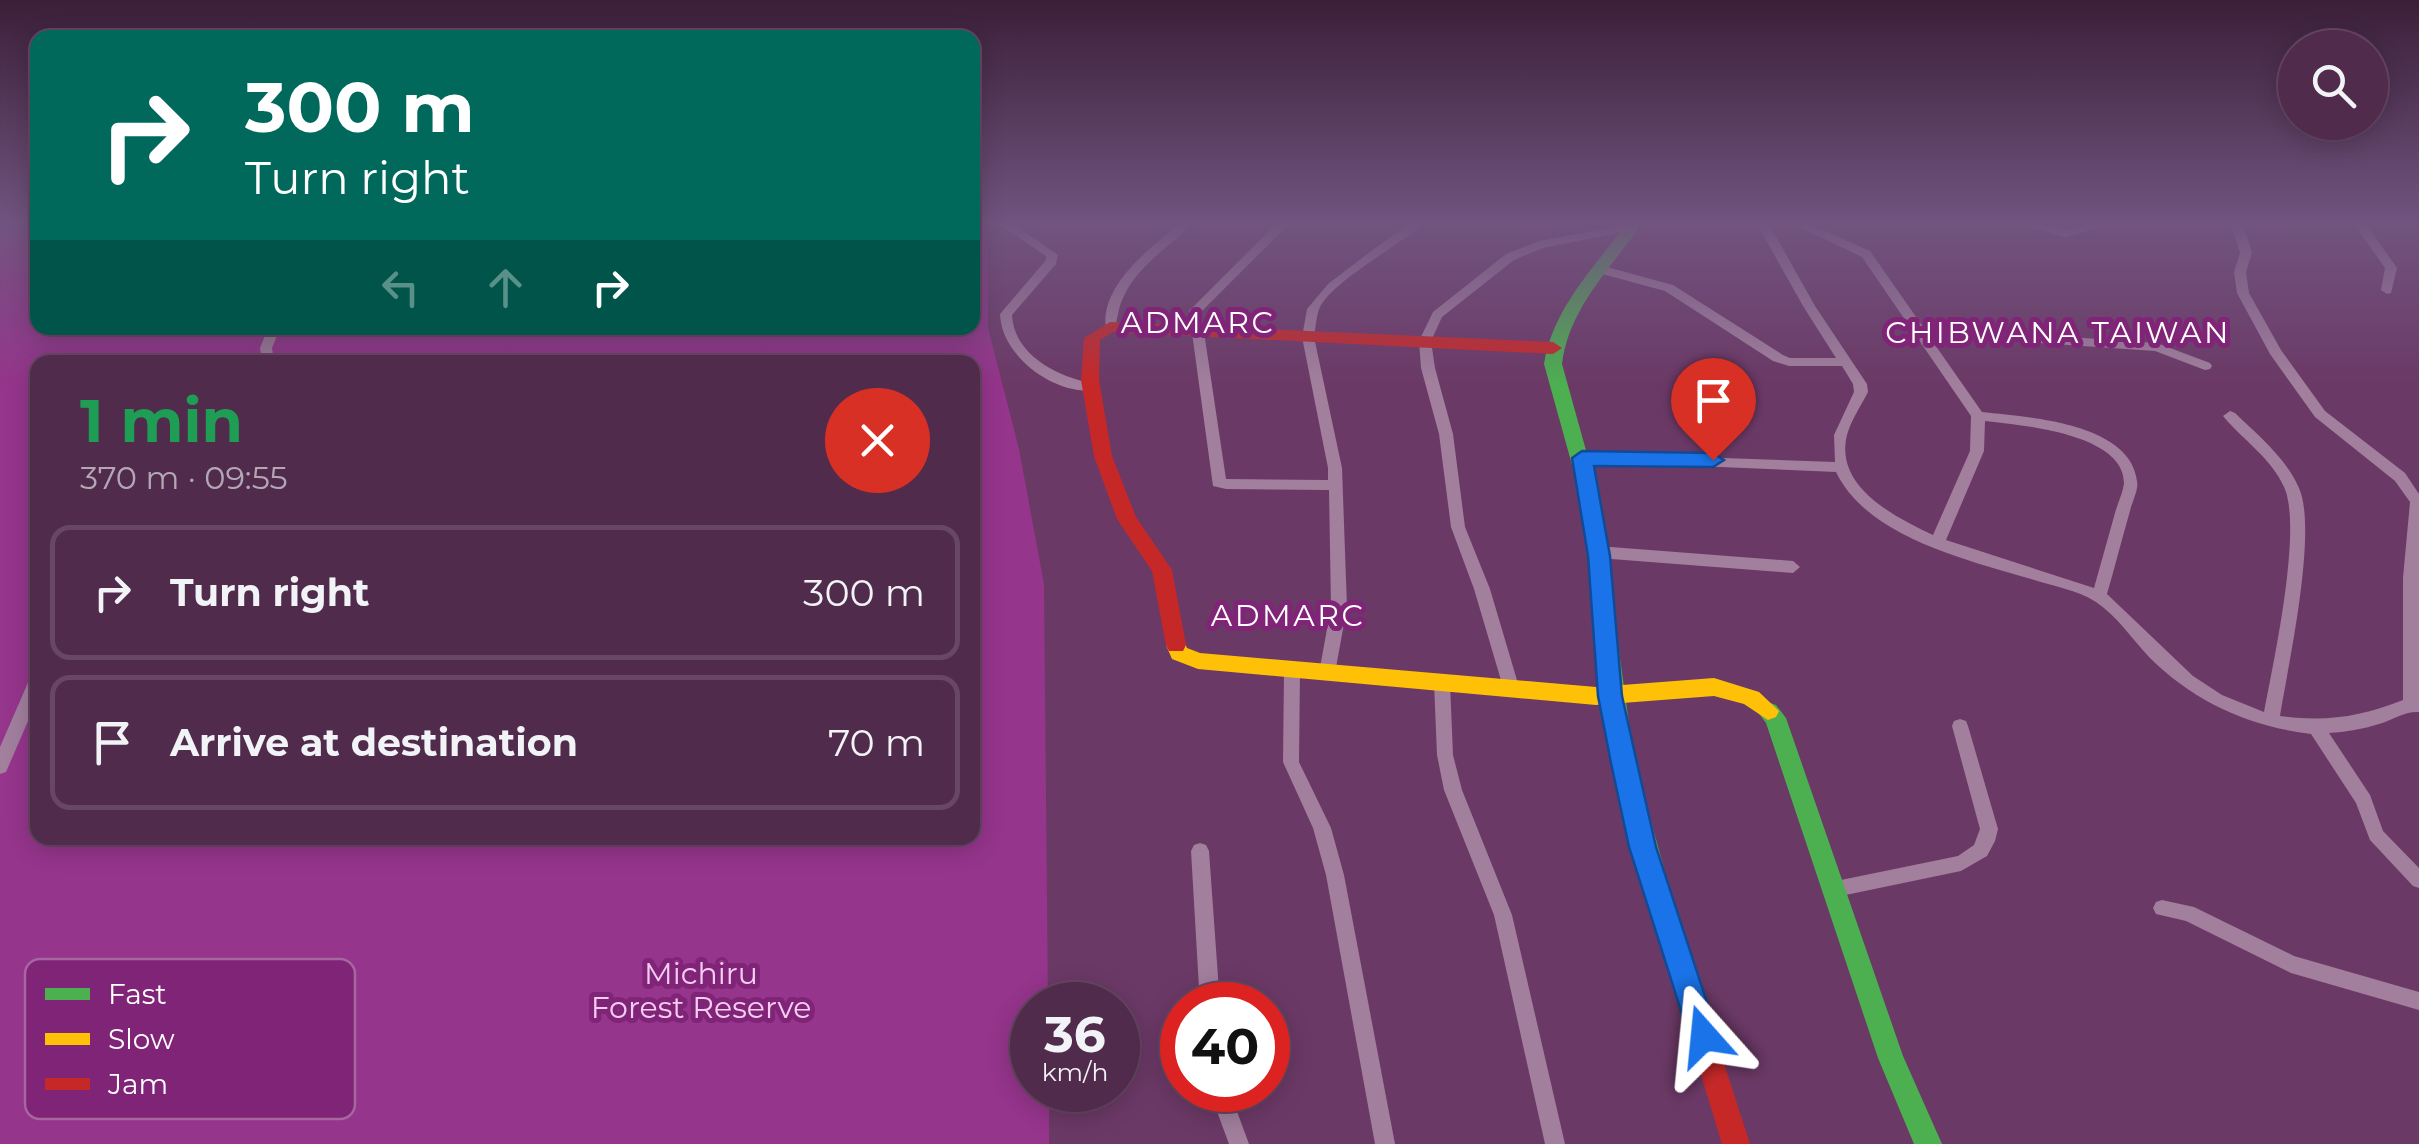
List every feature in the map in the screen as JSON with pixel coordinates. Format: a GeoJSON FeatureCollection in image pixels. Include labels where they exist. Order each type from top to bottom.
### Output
{"type":"FeatureCollection","features":[{"type":"Feature","properties":{"kind":"street"},"geometry":{"type":"LineString","coordinates":[[1038,277],[1006,314],[1010,341],[1033,362],[1072,385],[1091,387]]}},
{"type":"Feature","properties":{"kind":"street"},"geometry":{"type":"LineString","coordinates":[[1110,327],[1112,308],[1131,277]]}},
{"type":"Feature","properties":{"kind":"street"},"geometry":{"type":"LineString","coordinates":[[1230,277],[1195,312],[1218,482],[1335,484]]}},
{"type":"Feature","properties":{"kind":"street"},"geometry":{"type":"LineString","coordinates":[[1327,673],[1340,607],[1335,484],[1330,437],[1308,337],[1313,309],[1320,298],[1347,277]]}},
{"type":"Feature","properties":{"kind":"street"},"geometry":{"type":"LineString","coordinates":[[1484,277],[1437,315],[1426,341],[1428,368],[1446,434],[1458,527],[1482,589],[1511,687]]}},
{"type":"Feature","properties":{"kind":"street"},"geometry":{"type":"LineString","coordinates":[[1597,277],[1553,348],[1558,387],[1582,458],[1598,552],[1610,696],[1643,847],[1736,1144]]}},
{"type":"Feature","properties":{"kind":"street"},"geometry":{"type":"LineString","coordinates":[[1629,277],[1668,288],[1778,358],[1789,362],[1845,362]]}},
{"type":"Feature","properties":{"kind":"street"},"geometry":{"type":"LineString","coordinates":[[1795,277],[1860,384],[1862,392],[1840,438],[1840,467],[1849,486],[1866,503],[1938,542],[2099,596],[2197,690],[2230,708],[2317,730],[2366,723],[2415,705],[2412,578],[2417,502],[2400,477],[2320,414],[2275,350],[2242,293],[2241,277]]}},
{"type":"Feature","properties":{"kind":"street"},"geometry":{"type":"LineString","coordinates":[[1882,277],[1978,416],[1978,451],[1938,542]]}},
{"type":"Feature","properties":{"kind":"street"},"geometry":{"type":"LineString","coordinates":[[2388,290],[2389,277]]}},
{"type":"Feature","properties":{"kind":"street"},"geometry":{"type":"LineString","coordinates":[[1553,348],[1110,327],[1092,338],[1091,387],[1110,480],[1126,518],[1161,567],[1171,632],[1180,654],[1198,661],[1292,672],[1610,696],[1674,686],[1715,687],[1740,692],[1768,708],[1836,889],[1891,1058],[1928,1144]]}},
{"type":"Feature","properties":{"kind":"street"},"geometry":{"type":"LineString","coordinates":[[1924,338],[1994,336],[2156,347],[2184,354],[2205,366]]}},
{"type":"Feature","properties":{"kind":"street"},"geometry":{"type":"LineString","coordinates":[[1978,416],[2086,436],[2109,449],[2126,466],[2131,482],[2099,596]]}},
{"type":"Feature","properties":{"kind":"street"},"geometry":{"type":"LineString","coordinates":[[2230,416],[2276,462],[2298,501],[2288,611],[2271,721]]}},
{"type":"Feature","properties":{"kind":"street"},"geometry":{"type":"LineString","coordinates":[[1582,458],[1840,467]]}},
{"type":"Feature","properties":{"kind":"street"},"geometry":{"type":"LineString","coordinates":[[1598,552],[1793,567]]}},
{"type":"Feature","properties":{"kind":"street"},"geometry":{"type":"LineString","coordinates":[[1292,672],[1294,775],[1322,828],[1335,875],[1385,1144]]}},
{"type":"Feature","properties":{"kind":"street"},"geometry":{"type":"LineString","coordinates":[[1442,683],[1449,773],[1503,915],[1554,1144]]}},
{"type":"Feature","properties":{"kind":"street"},"geometry":{"type":"LineString","coordinates":[[0,767],[30,697]]}},
{"type":"Feature","properties":{"kind":"street"},"geometry":{"type":"LineString","coordinates":[[1836,889],[1961,864],[1988,840],[1989,829],[1960,726]]}},
{"type":"Feature","properties":{"kind":"street"},"geometry":{"type":"LineString","coordinates":[[2317,730],[2364,800],[2376,834],[2419,880]]}},
{"type":"Feature","properties":{"kind":"street"},"geometry":{"type":"LineString","coordinates":[[1200,851],[1209,982]]}},
{"type":"Feature","properties":{"kind":"street"},"geometry":{"type":"LineString","coordinates":[[2162,908],[2188,913],[2291,964],[2419,1001]]}},
{"type":"Feature","properties":{"kind":"street"},"geometry":{"type":"LineString","coordinates":[[1227,1112],[1239,1144]]}},
{"type":"Feature","properties":{"kind":"green space","name":"Michiru Forest Reserve"},"geometry":{"type":"Polygon","coordinates":[[[0,277],[30,277],[30,335],[980,335],[980,277],[988,277],[988,328],[1019,449],[1044,584],[1048,982],[1010,982],[1010,1112],[1049,1112],[1049,1144],[0,1144],[0,277]]]}},
{"type":"Feature","properties":{"kind":"traffic: fast"},"geometry":{"type":"LineString","coordinates":[[1594,277],[1562,326],[1553,364],[1588,490],[1623,760],[1670,933]]}},
{"type":"Feature","properties":{"kind":"traffic: fast"},"geometry":{"type":"LineString","coordinates":[[1768,711],[1775,718],[1891,1058],[1928,1144]]}},
{"type":"Feature","properties":{"kind":"traffic: slow"},"geometry":{"type":"LineString","coordinates":[[1176,645],[1179,653],[1198,661],[1591,696],[1714,687],[1751,698],[1768,711]]}},
{"type":"Feature","properties":{"kind":"traffic: jam"},"geometry":{"type":"LineString","coordinates":[[1176,645],[1162,570],[1127,519],[1103,456],[1090,380],[1092,338],[1110,327],[1553,348]]}},
{"type":"Feature","properties":{"kind":"traffic: jam"},"geometry":{"type":"LineString","coordinates":[[1670,933],[1736,1144]]}},
{"type":"Feature","properties":{"kind":"district","name":"ADMARC"},"geometry":{"type":"Point","coordinates":[1198,323]}},
{"type":"Feature","properties":{"kind":"district","name":"CHIBWANA TAIWAN"},"geometry":{"type":"Point","coordinates":[2058,333]}},
{"type":"Feature","properties":{"kind":"district","name":"ADMARC"},"geometry":{"type":"Point","coordinates":[1288,616]}},
{"type":"Feature","properties":{"kind":"route"},"geometry":{"type":"LineString","coordinates":[[1704,1036],[1643,847],[1624,763],[1610,696],[1599,556],[1582,458],[1713,460]]}}]}
